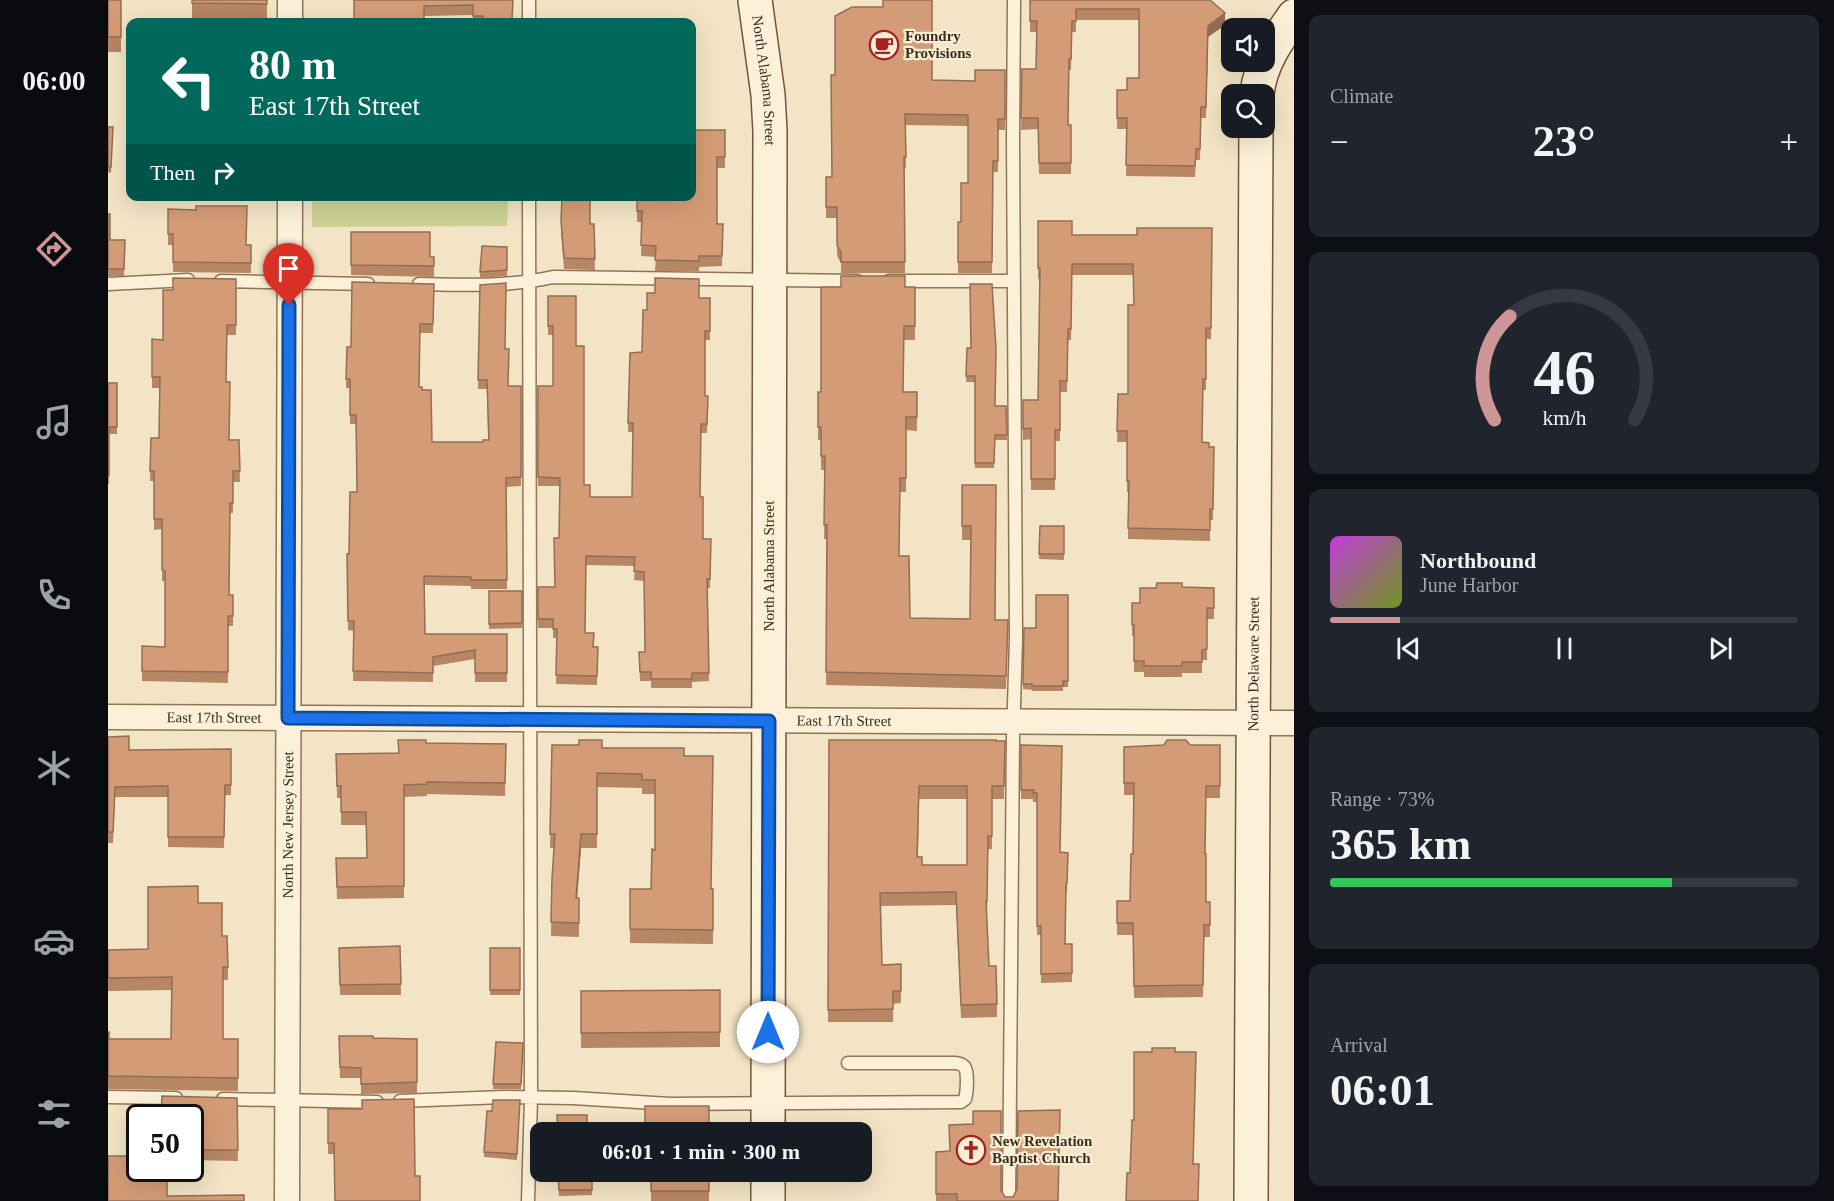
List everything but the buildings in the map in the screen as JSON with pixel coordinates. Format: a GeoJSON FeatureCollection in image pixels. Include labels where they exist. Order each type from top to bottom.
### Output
{"type":"FeatureCollection","features":[{"type":"Feature","properties":{"kind":"main road","name":"North Alabama Street"},"geometry":{"type":"LineString","coordinates":[[755,0],[770,122],[768,1118]]}},
{"type":"Feature","properties":{"kind":"main road"},"geometry":{"type":"LineString","coordinates":[[1259,84],[1272,46],[1294,16]]}},
{"type":"Feature","properties":{"kind":"main road","name":"North Delaware Street"},"geometry":{"type":"LineString","coordinates":[[1251,1201],[1256,138]]}},
{"type":"Feature","properties":{"kind":"main road"},"geometry":{"type":"LineString","coordinates":[[768,1182],[768,1201]]}},
{"type":"Feature","properties":{"kind":"street"},"geometry":{"type":"LineString","coordinates":[[290,0],[290,18]]}},
{"type":"Feature","properties":{"kind":"street","name":"North New Jersey Street"},"geometry":{"type":"LineString","coordinates":[[286,1201],[290,201]]}},
{"type":"Feature","properties":{"kind":"street","name":"East 17th Street"},"geometry":{"type":"LineString","coordinates":[[108,717],[1294,723]]}},
{"type":"Feature","properties":{"kind":"lane"},"geometry":{"type":"LineString","coordinates":[[529,0],[529,18]]}},
{"type":"Feature","properties":{"kind":"lane"},"geometry":{"type":"LineString","coordinates":[[1010,1201],[1013,722],[1016,639],[1014,0]]}},
{"type":"Feature","properties":{"kind":"lane"},"geometry":{"type":"LineString","coordinates":[[528,1201],[531,1098],[529,201]]}},
{"type":"Feature","properties":{"kind":"lane"},"geometry":{"type":"LineString","coordinates":[[401,284],[482,286],[529,282],[553,277],[770,281],[1014,281]]}},
{"type":"Feature","properties":{"kind":"lane"},"geometry":{"type":"LineString","coordinates":[[108,284],[178,280],[378,284]]}},
{"type":"Feature","properties":{"kind":"lane"},"geometry":{"type":"LineString","coordinates":[[212,1099],[373,1102],[503,1097],[573,1098],[670,1104],[768,1118],[961,1102],[965,1100],[967,1093],[966,1068],[956,1063],[848,1063]]}},
{"type":"Feature","properties":{"kind":"lane"},"geometry":{"type":"LineString","coordinates":[[108,1097],[189,1098]]}},
{"type":"Feature","properties":{"kind":"green space"},"geometry":{"type":"Polygon","coordinates":[[[312,201],[508,201],[507,226],[312,227],[312,201]]]}},
{"type":"Feature","properties":{"kind":"place","name":"Foundry Provisions"},"geometry":{"type":"Point","coordinates":[884,45]}},
{"type":"Feature","properties":{"kind":"place","name":"New Revelation Baptist Church"},"geometry":{"type":"Point","coordinates":[971,1150]}},
{"type":"Feature","properties":{"kind":"route"},"geometry":{"type":"LineString","coordinates":[[289,305],[288,718],[769,721],[768,1032]]}}]}
